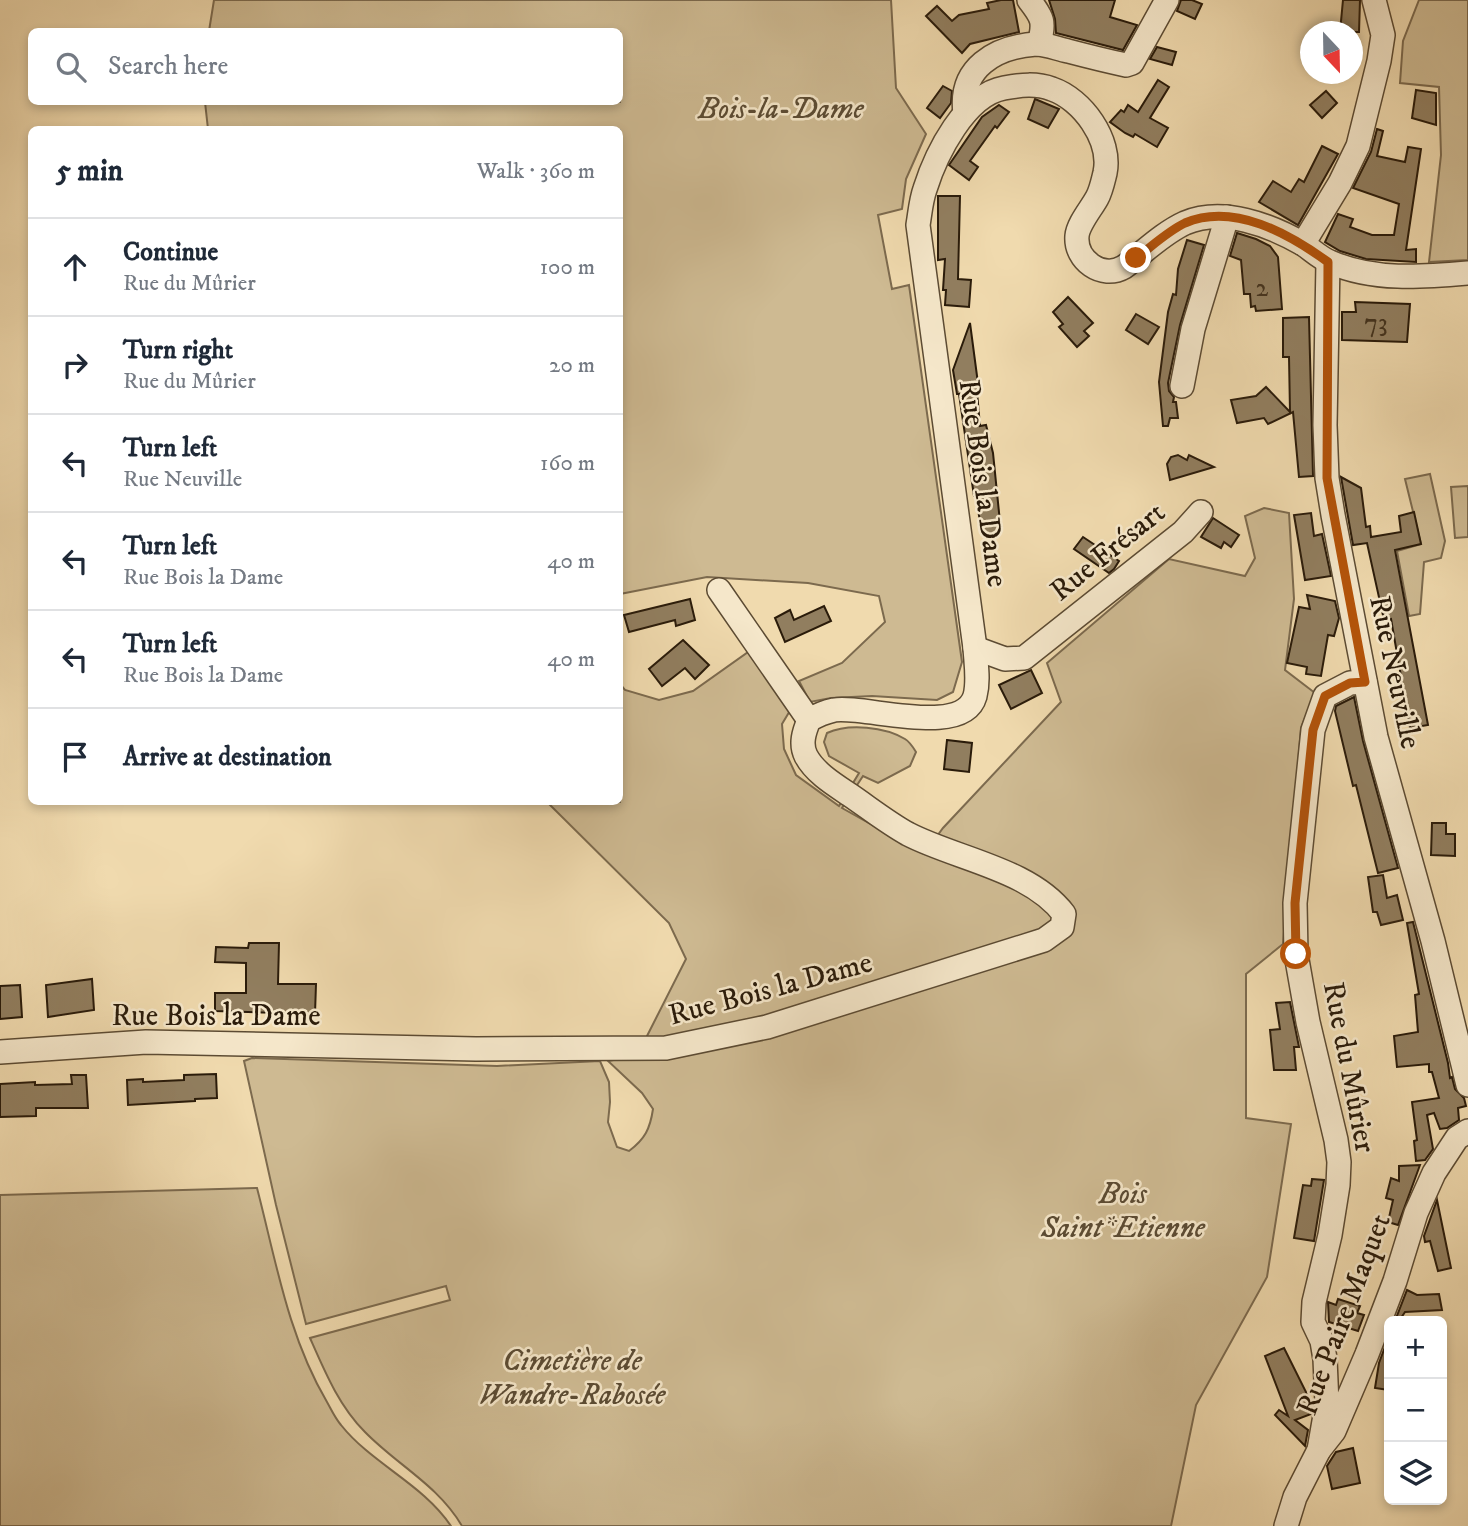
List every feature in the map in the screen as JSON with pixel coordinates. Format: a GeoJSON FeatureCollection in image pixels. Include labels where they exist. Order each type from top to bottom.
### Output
{"type":"FeatureCollection","features":[{"type":"Feature","properties":{"kind":"street"},"geometry":{"type":"LineString","coordinates":[[1029,0],[1041,16],[1044,26],[1040,44]]}},
{"type":"Feature","properties":{"kind":"street","name":"Rue Bois la Dame"},"geometry":{"type":"LineString","coordinates":[[965,113],[963,97],[968,78],[982,61],[1005,51],[1040,44],[1126,65],[1132,63],[1167,0]]}},
{"type":"Feature","properties":{"kind":"street"},"geometry":{"type":"LineString","coordinates":[[1303,244],[1340,183],[1358,146],[1383,35],[1374,0]]}},
{"type":"Feature","properties":{"kind":"street","name":"Rue Bois la Dame"},"geometry":{"type":"LineString","coordinates":[[0,1052],[146,1042],[477,1049],[666,1048],[766,1027],[1044,940],[1062,927],[1064,914],[1057,904],[1039,890],[908,834],[835,785],[815,768],[805,755],[803,737],[809,720],[834,710],[944,718],[962,713],[975,696],[975,648],[918,225],[923,191],[939,152],[965,113],[982,98],[999,89],[1028,84],[1053,89],[1075,102],[1094,122],[1102,144],[1106,169],[1099,194],[1077,234],[1079,248],[1086,261],[1104,272],[1115,272],[1124,268],[1182,225],[1195,220],[1227,217],[1260,223],[1303,244],[1328,262],[1370,275],[1468,273]]}},
{"type":"Feature","properties":{"kind":"street"},"geometry":{"type":"LineString","coordinates":[[1182,386],[1193,329],[1227,217]]}},
{"type":"Feature","properties":{"kind":"street","name":"Rue Neuville"},"geometry":{"type":"LineString","coordinates":[[1328,262],[1327,478],[1379,748],[1433,941],[1468,1085]]}},
{"type":"Feature","properties":{"kind":"street","name":"Rue Frésart"},"geometry":{"type":"LineString","coordinates":[[975,648],[1005,659],[1024,658],[1184,532],[1201,512]]}},
{"type":"Feature","properties":{"kind":"street"},"geometry":{"type":"LineString","coordinates":[[719,590],[809,720]]}},
{"type":"Feature","properties":{"kind":"street","name":"Rue du Mûrier"},"geometry":{"type":"LineString","coordinates":[[1319,1450],[1327,1404],[1325,1359],[1322,1341],[1313,1322],[1314,1303],[1330,1236],[1339,1162],[1296,954],[1295,903],[1313,730],[1325,696],[1350,683],[1365,682]]}},
{"type":"Feature","properties":{"kind":"street","name":"Rue Paire Maquet"},"geometry":{"type":"LineString","coordinates":[[1286,1526],[1295,1497],[1319,1450],[1334,1431],[1367,1354],[1395,1281],[1416,1213],[1430,1183],[1457,1138],[1468,1131]]}},
{"type":"Feature","properties":{"kind":"green space","name":"Bois-la-Dame"},"geometry":{"type":"Polygon","coordinates":[[[214,0],[891,0],[896,88],[926,134],[906,179],[902,209],[878,215],[892,289],[909,285],[962,662],[953,692],[937,700],[872,696],[810,702],[799,681],[842,663],[885,622],[879,596],[808,583],[707,577],[623,593],[623,126],[208,126],[205,105],[623,105],[623,28],[209,28],[214,0]]]}},
{"type":"Feature","properties":{"kind":"green space"},"geometry":{"type":"Polygon","coordinates":[[[1419,0],[1468,0],[1468,260],[1429,262],[1441,155],[1439,87],[1400,83],[1403,41],[1419,0]]]}},
{"type":"Feature","properties":{"kind":"green space"},"geometry":{"type":"Polygon","coordinates":[[[1430,474],[1445,541],[1441,558],[1424,562],[1420,614],[1409,616],[1397,551],[1421,544],[1405,479],[1430,474]]]}},
{"type":"Feature","properties":{"kind":"green space"},"geometry":{"type":"Polygon","coordinates":[[[1468,486],[1468,537],[1455,538],[1451,487],[1468,486]]]}},
{"type":"Feature","properties":{"kind":"green space","name":"Bois Saint*Etienne"},"geometry":{"type":"Polygon","coordinates":[[[1264,508],[1289,513],[1294,599],[1285,670],[1315,693],[1301,728],[1283,944],[1246,974],[1246,1118],[1291,1124],[1267,1277],[1196,1405],[1171,1526],[462,1526],[441,1499],[377,1444],[356,1422],[333,1388],[310,1338],[450,1300],[446,1286],[306,1324],[244,1061],[252,1058],[497,1066],[600,1061],[609,1082],[608,1122],[617,1147],[629,1151],[646,1133],[653,1109],[642,1093],[608,1061],[648,1054],[647,1036],[686,959],[669,923],[550,805],[623,805],[623,688],[659,700],[693,691],[751,650],[791,709],[782,724],[784,749],[796,775],[839,806],[859,773],[829,756],[824,742],[827,733],[846,728],[867,728],[897,735],[910,743],[916,752],[910,766],[878,783],[863,776],[842,808],[924,854],[943,828],[1061,702],[1047,663],[1169,559],[1245,576],[1255,558],[1245,516],[1264,508]]]}},
{"type":"Feature","properties":{"kind":"green space"},"geometry":{"type":"Polygon","coordinates":[[[257,1188],[293,1325],[302,1351],[333,1414],[353,1439],[426,1498],[451,1526],[0,1526],[0,1195],[257,1188]]]}},
{"type":"Feature","properties":{"kind":"building"},"geometry":{"type":"Polygon","coordinates":[[[1013,0],[1019,32],[970,44],[962,53],[926,16],[937,6],[952,21],[959,15],[989,9],[987,3],[1013,0]]]}},
{"type":"Feature","properties":{"kind":"building"},"geometry":{"type":"Polygon","coordinates":[[[1049,0],[1115,0],[1110,17],[1137,25],[1123,50],[1056,33],[1049,0]]]}},
{"type":"Feature","properties":{"kind":"building"},"geometry":{"type":"Polygon","coordinates":[[[1181,0],[1202,4],[1195,19],[1177,11],[1181,0]]]}},
{"type":"Feature","properties":{"kind":"building"},"geometry":{"type":"Polygon","coordinates":[[[1343,0],[1360,0],[1359,21],[1341,21],[1343,0]]]}},
{"type":"Feature","properties":{"kind":"building"},"geometry":{"type":"Polygon","coordinates":[[[1157,47],[1176,52],[1172,65],[1150,59],[1157,47]]]}},
{"type":"Feature","properties":{"kind":"building"},"geometry":{"type":"Polygon","coordinates":[[[1158,80],[1169,87],[1150,118],[1168,128],[1157,147],[1135,134],[1133,137],[1125,133],[1110,122],[1121,110],[1124,112],[1128,105],[1138,112],[1158,80]]]}},
{"type":"Feature","properties":{"kind":"building"},"geometry":{"type":"Polygon","coordinates":[[[943,86],[952,91],[951,103],[940,118],[927,108],[943,86]]]}},
{"type":"Feature","properties":{"kind":"building"},"geometry":{"type":"Polygon","coordinates":[[[1416,90],[1436,93],[1436,125],[1412,118],[1416,90]]]}},
{"type":"Feature","properties":{"kind":"building"},"geometry":{"type":"Polygon","coordinates":[[[1326,91],[1337,103],[1322,118],[1310,105],[1326,91]]]}},
{"type":"Feature","properties":{"kind":"building"},"geometry":{"type":"Polygon","coordinates":[[[1035,99],[1059,109],[1048,128],[1028,119],[1035,99]]]}},
{"type":"Feature","properties":{"kind":"building"},"geometry":{"type":"Polygon","coordinates":[[[999,105],[1009,112],[997,128],[995,126],[970,161],[978,167],[969,180],[949,165],[982,117],[999,105]]]}},
{"type":"Feature","properties":{"kind":"building"},"geometry":{"type":"Polygon","coordinates":[[[1377,129],[1383,131],[1377,156],[1405,162],[1408,147],[1421,149],[1406,250],[1416,249],[1416,262],[1366,259],[1340,251],[1325,242],[1338,214],[1353,219],[1350,227],[1372,235],[1394,235],[1399,204],[1353,188],[1371,152],[1377,129]]]}},
{"type":"Feature","properties":{"kind":"building"},"geometry":{"type":"Polygon","coordinates":[[[1322,146],[1338,154],[1298,225],[1259,202],[1273,181],[1291,192],[1299,179],[1304,182],[1322,146]]]}},
{"type":"Feature","properties":{"kind":"building"},"geometry":{"type":"Polygon","coordinates":[[[938,196],[960,196],[958,279],[971,280],[969,307],[945,305],[945,259],[938,260],[938,196]]]}},
{"type":"Feature","properties":{"kind":"building"},"geometry":{"type":"Polygon","coordinates":[[[1237,233],[1270,246],[1278,257],[1282,309],[1256,311],[1255,306],[1251,307],[1250,294],[1244,294],[1241,260],[1230,256],[1237,233]]]}},
{"type":"Feature","properties":{"kind":"building"},"geometry":{"type":"Polygon","coordinates":[[[1187,240],[1204,245],[1180,325],[1168,383],[1169,391],[1174,397],[1173,402],[1176,402],[1178,418],[1170,418],[1168,426],[1163,426],[1159,382],[1168,312],[1173,294],[1176,295],[1178,269],[1187,240]]]}},
{"type":"Feature","properties":{"kind":"building"},"geometry":{"type":"Polygon","coordinates":[[[1068,297],[1093,323],[1084,331],[1089,336],[1077,347],[1059,327],[1063,324],[1053,312],[1068,297]]]}},
{"type":"Feature","properties":{"kind":"building"},"geometry":{"type":"Polygon","coordinates":[[[1355,302],[1410,304],[1407,342],[1342,340],[1342,312],[1356,312],[1355,302]]]}},
{"type":"Feature","properties":{"kind":"building"},"geometry":{"type":"Polygon","coordinates":[[[1136,314],[1159,327],[1148,344],[1126,330],[1136,314]]]}},
{"type":"Feature","properties":{"kind":"building"},"geometry":{"type":"Polygon","coordinates":[[[1309,317],[1313,476],[1299,477],[1293,412],[1268,424],[1264,418],[1237,423],[1231,400],[1256,396],[1266,387],[1290,412],[1289,357],[1283,357],[1283,318],[1309,317]]]}},
{"type":"Feature","properties":{"kind":"building"},"geometry":{"type":"Polygon","coordinates":[[[970,323],[979,391],[980,426],[986,425],[993,453],[1001,532],[982,535],[953,370],[970,323]]]}},
{"type":"Feature","properties":{"kind":"building"},"geometry":{"type":"Polygon","coordinates":[[[1178,455],[1187,460],[1189,455],[1214,467],[1170,480],[1167,464],[1171,457],[1178,455]]]}},
{"type":"Feature","properties":{"kind":"building"},"geometry":{"type":"Polygon","coordinates":[[[1341,477],[1361,488],[1366,527],[1370,526],[1371,537],[1401,532],[1399,516],[1414,512],[1421,544],[1395,550],[1428,725],[1410,728],[1391,619],[1384,620],[1367,543],[1353,545],[1341,477]]]}},
{"type":"Feature","properties":{"kind":"building"},"geometry":{"type":"Polygon","coordinates":[[[1311,513],[1314,536],[1322,534],[1331,576],[1305,580],[1294,515],[1311,513]]]}},
{"type":"Feature","properties":{"kind":"building"},"geometry":{"type":"Polygon","coordinates":[[[1213,518],[1239,535],[1231,547],[1224,542],[1221,548],[1201,537],[1213,518]]]}},
{"type":"Feature","properties":{"kind":"building"},"geometry":{"type":"Polygon","coordinates":[[[1083,537],[1119,561],[1114,569],[1109,573],[1074,549],[1083,537]]]}},
{"type":"Feature","properties":{"kind":"building"},"geometry":{"type":"Polygon","coordinates":[[[1307,595],[1335,601],[1339,618],[1334,636],[1328,635],[1321,676],[1306,674],[1307,667],[1287,663],[1299,607],[1310,609],[1307,595]]]}},
{"type":"Feature","properties":{"kind":"building"},"geometry":{"type":"Polygon","coordinates":[[[690,599],[695,620],[676,626],[675,620],[629,632],[624,615],[690,599]]]}},
{"type":"Feature","properties":{"kind":"building"},"geometry":{"type":"Polygon","coordinates":[[[824,606],[831,621],[785,642],[775,618],[790,610],[794,620],[824,606]]]}},
{"type":"Feature","properties":{"kind":"building"},"geometry":{"type":"Polygon","coordinates":[[[683,640],[709,665],[695,679],[685,668],[662,686],[649,669],[683,640]]]}},
{"type":"Feature","properties":{"kind":"building"},"geometry":{"type":"Polygon","coordinates":[[[1031,670],[1042,693],[1011,709],[999,685],[1031,670]]]}},
{"type":"Feature","properties":{"kind":"building"},"geometry":{"type":"Polygon","coordinates":[[[1354,697],[1363,741],[1398,868],[1378,873],[1335,711],[1336,706],[1354,697]]]}},
{"type":"Feature","properties":{"kind":"building"},"geometry":{"type":"Polygon","coordinates":[[[947,740],[972,743],[969,772],[944,769],[947,740]]]}},
{"type":"Feature","properties":{"kind":"building"},"geometry":{"type":"Polygon","coordinates":[[[1432,823],[1446,823],[1446,834],[1455,834],[1455,856],[1431,855],[1432,823]]]}},
{"type":"Feature","properties":{"kind":"building"},"geometry":{"type":"Polygon","coordinates":[[[1383,875],[1387,898],[1397,895],[1403,920],[1381,925],[1377,912],[1373,912],[1368,877],[1383,875]]]}},
{"type":"Feature","properties":{"kind":"building"},"geometry":{"type":"Polygon","coordinates":[[[1413,922],[1450,1078],[1452,1077],[1455,1089],[1464,1098],[1466,1106],[1458,1108],[1459,1120],[1447,1128],[1440,1129],[1434,1113],[1427,1115],[1433,1149],[1425,1160],[1416,1161],[1414,1141],[1417,1140],[1412,1102],[1439,1098],[1432,1072],[1429,1072],[1429,1064],[1397,1067],[1394,1036],[1418,1032],[1415,995],[1419,994],[1407,923],[1413,922]]]}},
{"type":"Feature","properties":{"kind":"building"},"geometry":{"type":"Polygon","coordinates":[[[249,943],[279,943],[278,984],[316,984],[315,1014],[215,1011],[215,993],[246,993],[246,963],[215,962],[216,947],[248,948],[249,943]]]}},
{"type":"Feature","properties":{"kind":"building"},"geometry":{"type":"Polygon","coordinates":[[[92,979],[94,1010],[48,1017],[46,985],[92,979]]]}},
{"type":"Feature","properties":{"kind":"building"},"geometry":{"type":"Polygon","coordinates":[[[20,985],[22,1017],[0,1019],[0,986],[20,985]]]}},
{"type":"Feature","properties":{"kind":"building"},"geometry":{"type":"Polygon","coordinates":[[[1290,1002],[1299,1047],[1294,1047],[1296,1070],[1274,1070],[1270,1030],[1280,1029],[1276,1003],[1290,1002]]]}},
{"type":"Feature","properties":{"kind":"building"},"geometry":{"type":"Polygon","coordinates":[[[216,1074],[217,1098],[128,1105],[127,1080],[184,1080],[184,1075],[216,1074]]]}},
{"type":"Feature","properties":{"kind":"building"},"geometry":{"type":"Polygon","coordinates":[[[71,1075],[86,1075],[88,1108],[36,1108],[36,1116],[0,1117],[0,1084],[72,1084],[71,1075]]]}},
{"type":"Feature","properties":{"kind":"building"},"geometry":{"type":"Polygon","coordinates":[[[1420,1165],[1398,1225],[1388,1222],[1393,1200],[1386,1198],[1391,1178],[1399,1181],[1399,1166],[1420,1165]]]}},
{"type":"Feature","properties":{"kind":"building"},"geometry":{"type":"Polygon","coordinates":[[[1312,1179],[1324,1180],[1314,1241],[1294,1238],[1303,1185],[1311,1186],[1312,1179]]]}},
{"type":"Feature","properties":{"kind":"building"},"geometry":{"type":"Polygon","coordinates":[[[1437,1200],[1451,1268],[1438,1271],[1430,1241],[1425,1242],[1424,1236],[1437,1200]]]}},
{"type":"Feature","properties":{"kind":"building"},"geometry":{"type":"Polygon","coordinates":[[[1407,1290],[1417,1295],[1439,1294],[1442,1310],[1405,1312],[1402,1316],[1397,1316],[1407,1290]]]}},
{"type":"Feature","properties":{"kind":"building"},"geometry":{"type":"Polygon","coordinates":[[[1338,1299],[1360,1306],[1357,1313],[1364,1315],[1358,1331],[1329,1322],[1328,1302],[1336,1305],[1338,1299]]]}},
{"type":"Feature","properties":{"kind":"building"},"geometry":{"type":"Polygon","coordinates":[[[1284,1348],[1312,1409],[1311,1414],[1295,1420],[1308,1430],[1305,1446],[1275,1415],[1279,1410],[1288,1416],[1265,1356],[1284,1348]]]}},
{"type":"Feature","properties":{"kind":"building"},"geometry":{"type":"Polygon","coordinates":[[[1384,1350],[1384,1389],[1375,1388],[1384,1350]]]}},
{"type":"Feature","properties":{"kind":"building"},"geometry":{"type":"Polygon","coordinates":[[[1353,1448],[1360,1483],[1332,1489],[1327,1466],[1336,1452],[1353,1448]]]}},
{"type":"Feature","properties":{"kind":"route"},"geometry":{"type":"LineString","coordinates":[[1136,258],[1182,225],[1195,220],[1227,217],[1260,223],[1303,244],[1328,262],[1325,425],[1327,478],[1365,682],[1350,683],[1325,696],[1313,730],[1295,903],[1296,954]]}},
{"type":"Feature","properties":{"kind":"park label","name":"Cimetière de Wandre-Rabosée"},"geometry":{"type":"Point","coordinates":[572,1377]}}]}
